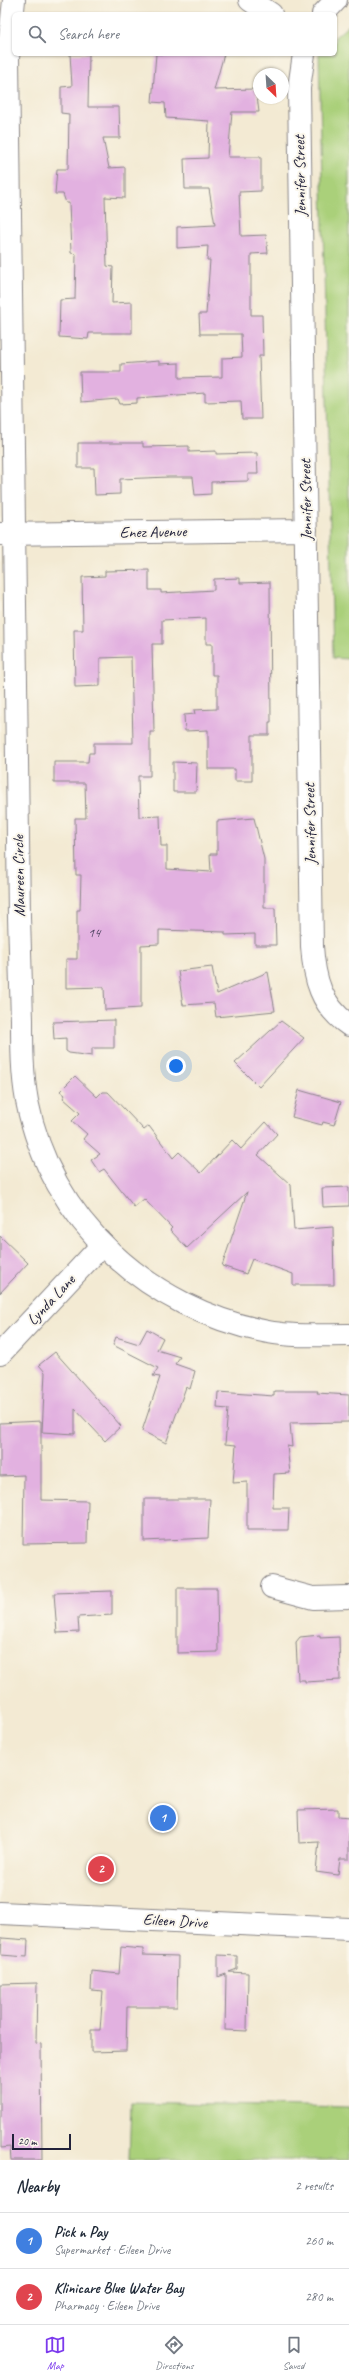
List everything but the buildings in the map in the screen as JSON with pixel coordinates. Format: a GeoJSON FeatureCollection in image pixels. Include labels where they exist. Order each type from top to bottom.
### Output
{"type":"FeatureCollection","features":[{"type":"Feature","properties":{"kind":"street","name":"Maureen Circle"},"geometry":{"type":"LineString","coordinates":[[13,12],[14,0]]}},
{"type":"Feature","properties":{"kind":"street"},"geometry":{"type":"LineString","coordinates":[[250,0],[268,12]]}},
{"type":"Feature","properties":{"kind":"street","name":"Maureen Circle"},"geometry":{"type":"LineString","coordinates":[[12,19],[8,58],[7,534],[24,1075],[27,1101],[33,1122],[60,1189],[78,1216],[102,1246],[153,1287],[200,1312],[270,1332],[349,1335]]}},
{"type":"Feature","properties":{"kind":"street","name":"Jennifer Street"},"geometry":{"type":"LineString","coordinates":[[304,56],[299,88],[312,946],[314,970],[320,991],[328,1005],[349,1025]]}},
{"type":"Feature","properties":{"kind":"street","name":"Enez Avenue"},"geometry":{"type":"LineString","coordinates":[[7,534],[306,530]]}},
{"type":"Feature","properties":{"kind":"street","name":"Lynda Lane"},"geometry":{"type":"LineString","coordinates":[[0,1354],[102,1246]]}},
{"type":"Feature","properties":{"kind":"street"},"geometry":{"type":"LineString","coordinates":[[272,1587],[313,1598],[349,1597]]}},
{"type":"Feature","properties":{"kind":"street","name":"Eileen Drive"},"geometry":{"type":"LineString","coordinates":[[0,1913],[349,1929]]}},
{"type":"Feature","properties":{"kind":"green space"},"geometry":{"type":"Polygon","coordinates":[[[349,25],[349,659],[333,658],[319,56],[337,56],[337,35],[349,25]]]}},
{"type":"Feature","properties":{"kind":"green space"},"geometry":{"type":"Polygon","coordinates":[[[131,2102],[349,2107],[349,2160],[129,2160],[131,2102]]]}},
{"type":"Feature","properties":{"kind":"place","name":"Pick n Pay"},"geometry":{"type":"Point","coordinates":[163,1818]}},
{"type":"Feature","properties":{"kind":"place","name":"Klinicare Blue Water Bay"},"geometry":{"type":"Point","coordinates":[101,1869]}}]}
